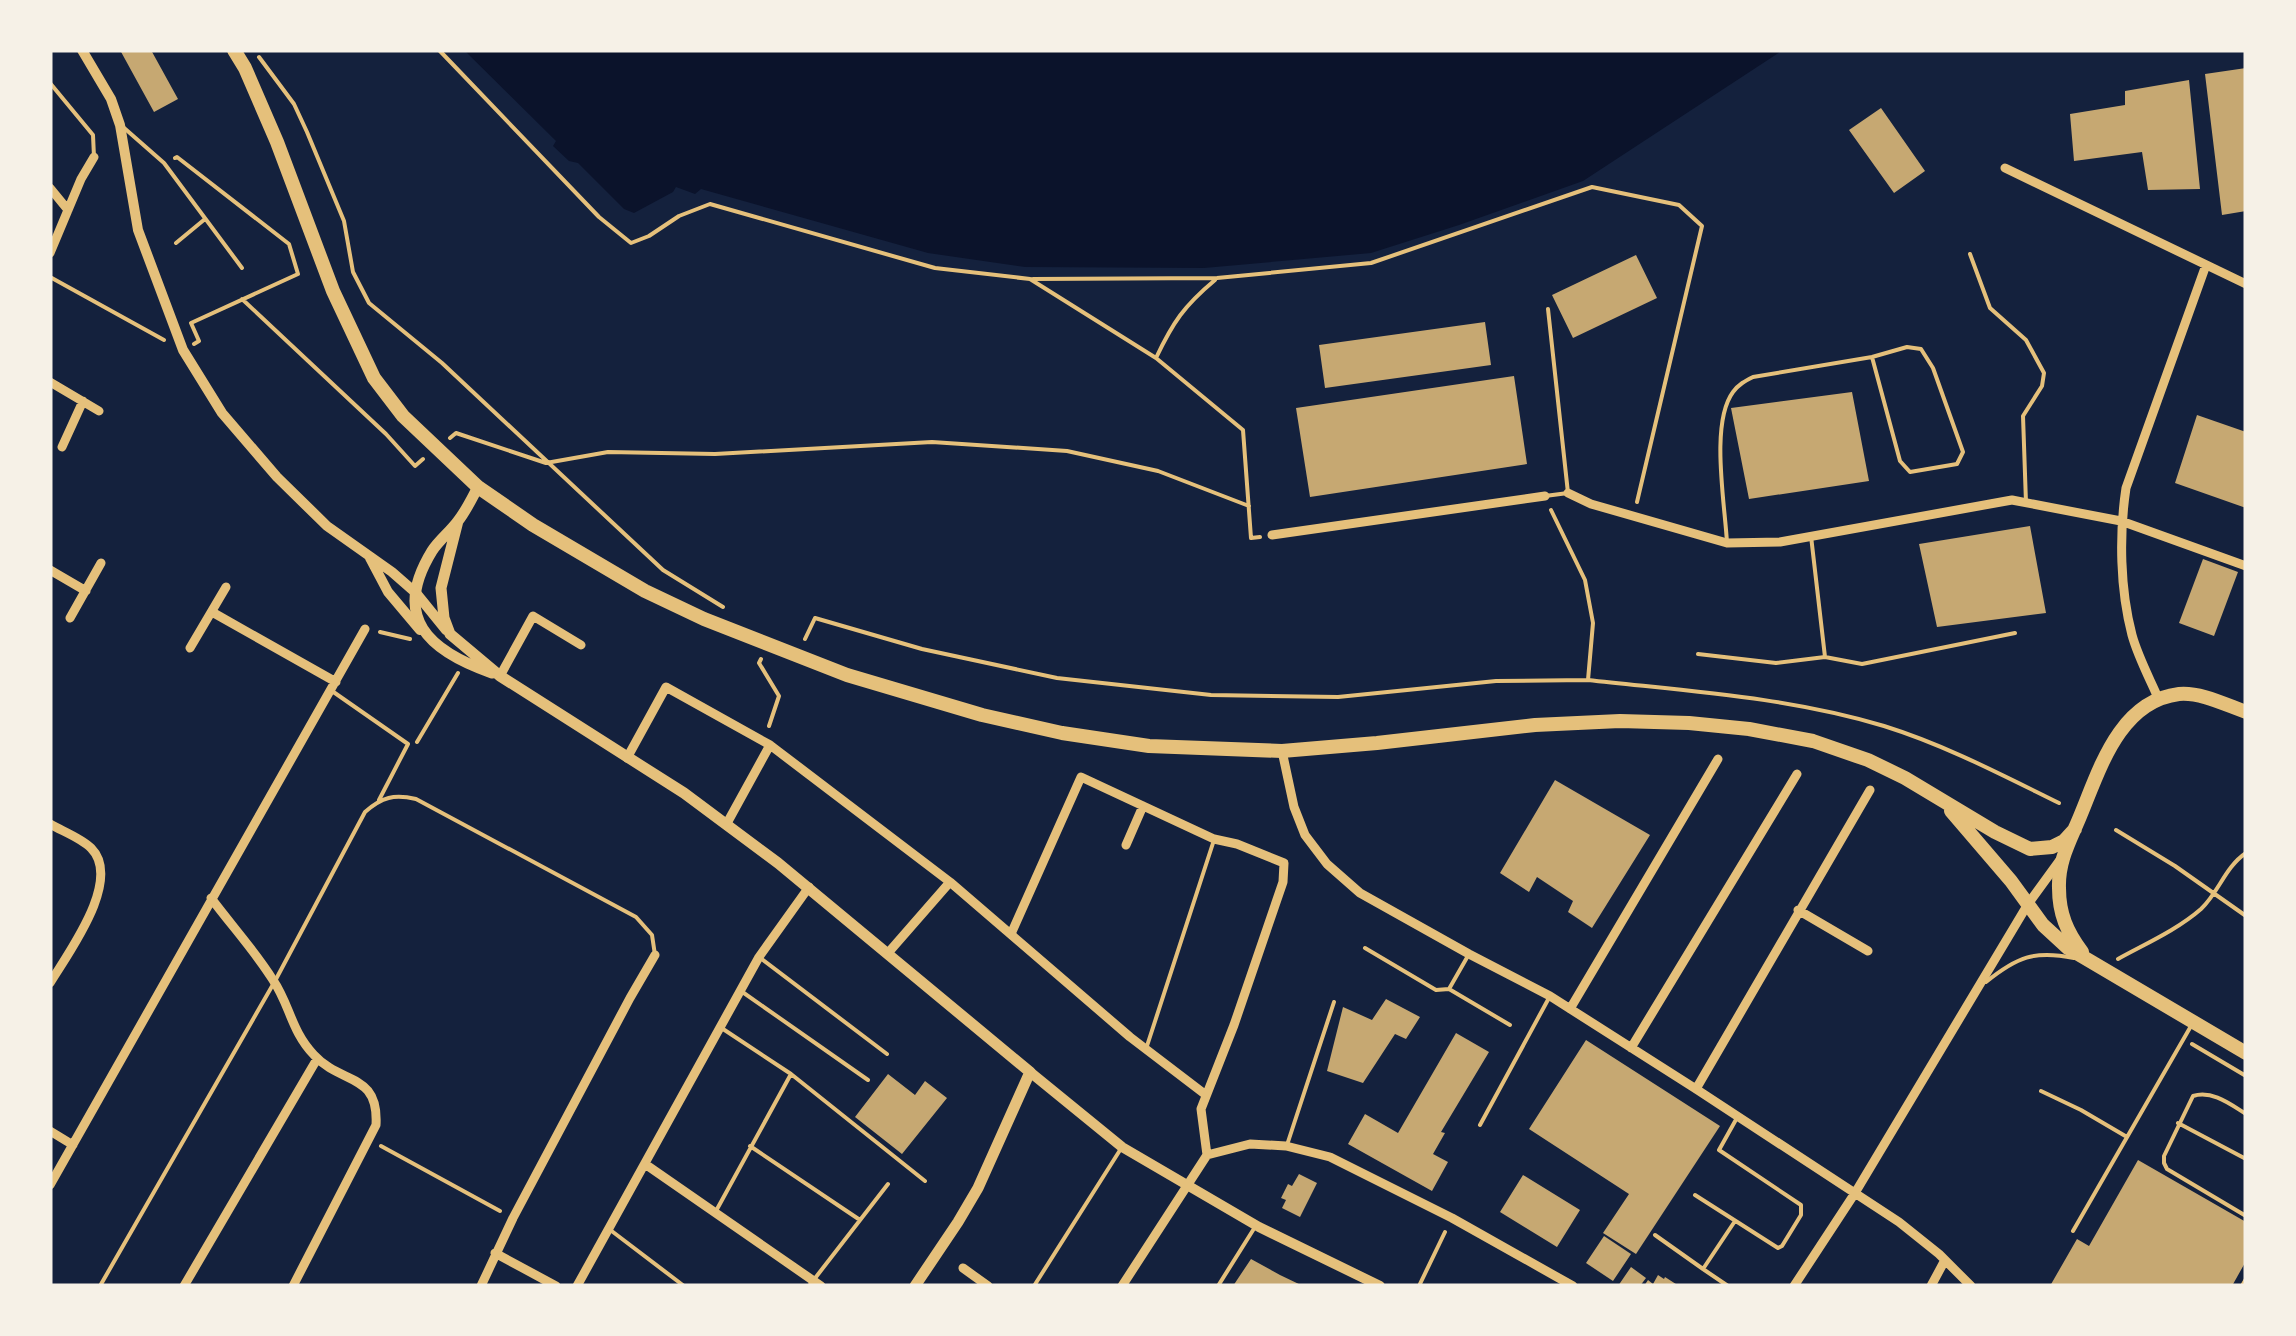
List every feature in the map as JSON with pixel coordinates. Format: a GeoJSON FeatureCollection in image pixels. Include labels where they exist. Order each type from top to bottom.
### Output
{"type":"FeatureCollection","features":[{"type":"Feature","properties":{"kind":"main road"},"geometry":{"type":"LineString","coordinates":[[234,50],[277,142],[333,292],[374,378],[403,416],[478,487],[582,556],[645,591],[766,644],[847,676],[982,715],[1062,734],[1149,746],[1282,751],[1535,725],[1620,721],[1748,729],[1813,740],[1868,760],[2030,849],[2052,847],[2076,829]]}},
{"type":"Feature","properties":{"kind":"main road"},"geometry":{"type":"LineString","coordinates":[[478,487],[458,521],[434,546],[418,575],[416,615],[421,630],[464,663],[500,676]]}},
{"type":"Feature","properties":{"kind":"main road"},"geometry":{"type":"LineString","coordinates":[[458,521],[441,588],[450,634],[500,676],[726,824],[809,887],[1030,1072],[978,1188],[915,1286]]}},
{"type":"Feature","properties":{"kind":"main road"},"geometry":{"type":"LineString","coordinates":[[2095,965],[2068,934],[2058,886],[2062,858],[2105,755],[2124,726],[2159,700],[2180,694],[2199,696],[2246,712]]}},
{"type":"Feature","properties":{"kind":"main road"},"geometry":{"type":"LineString","coordinates":[[1944,803],[2043,925],[2068,948],[2246,1053]]}},
{"type":"Feature","properties":{"kind":"street"},"geometry":{"type":"LineString","coordinates":[[82,50],[112,99],[138,230],[183,350],[222,413],[276,477],[327,526],[416,593],[450,634]]}},
{"type":"Feature","properties":{"kind":"street"},"geometry":{"type":"LineString","coordinates":[[50,253],[94,157]]}},
{"type":"Feature","properties":{"kind":"street"},"geometry":{"type":"LineString","coordinates":[[2005,168],[2246,284]]}},
{"type":"Feature","properties":{"kind":"street"},"geometry":{"type":"LineString","coordinates":[[50,188],[68,210]]}},
{"type":"Feature","properties":{"kind":"street"},"geometry":{"type":"LineString","coordinates":[[2159,700],[2132,637],[2121,522],[2126,488],[2206,265]]}},
{"type":"Feature","properties":{"kind":"street"},"geometry":{"type":"LineString","coordinates":[[50,382],[99,411]]}},
{"type":"Feature","properties":{"kind":"street"},"geometry":{"type":"LineString","coordinates":[[62,446],[83,401]]}},
{"type":"Feature","properties":{"kind":"street"},"geometry":{"type":"LineString","coordinates":[[1568,493],[1591,504],[1727,543],[1780,542],[2012,500],[2121,522],[2246,566]]}},
{"type":"Feature","properties":{"kind":"street"},"geometry":{"type":"LineString","coordinates":[[1272,535],[1545,496]]}},
{"type":"Feature","properties":{"kind":"street"},"geometry":{"type":"LineString","coordinates":[[368,555],[388,592],[421,630]]}},
{"type":"Feature","properties":{"kind":"street"},"geometry":{"type":"LineString","coordinates":[[70,618],[100,563]]}},
{"type":"Feature","properties":{"kind":"street"},"geometry":{"type":"LineString","coordinates":[[50,570],[86,591]]}},
{"type":"Feature","properties":{"kind":"street"},"geometry":{"type":"LineString","coordinates":[[190,648],[226,587]]}},
{"type":"Feature","properties":{"kind":"street"},"geometry":{"type":"LineString","coordinates":[[212,612],[334,687]]}},
{"type":"Feature","properties":{"kind":"street"},"geometry":{"type":"LineString","coordinates":[[500,676],[533,616],[581,644]]}},
{"type":"Feature","properties":{"kind":"street"},"geometry":{"type":"LineString","coordinates":[[50,1185],[365,629]]}},
{"type":"Feature","properties":{"kind":"street"},"geometry":{"type":"LineString","coordinates":[[627,758],[666,687],[767,743],[950,882],[1146,1049],[1206,1094]]}},
{"type":"Feature","properties":{"kind":"street"},"geometry":{"type":"LineString","coordinates":[[726,824],[767,743]]}},
{"type":"Feature","properties":{"kind":"street"},"geometry":{"type":"LineString","coordinates":[[1282,751],[1294,807],[1305,835],[1327,864],[1360,892],[1550,996],[1738,1116],[1899,1222],[1971,1286]]}},
{"type":"Feature","properties":{"kind":"street"},"geometry":{"type":"LineString","coordinates":[[1570,1010],[1718,759]]}},
{"type":"Feature","properties":{"kind":"street"},"geometry":{"type":"LineString","coordinates":[[1631,1048],[1796,774]]}},
{"type":"Feature","properties":{"kind":"street"},"geometry":{"type":"LineString","coordinates":[[1011,934],[1081,777],[1214,839],[1284,863],[1283,882],[1234,1025],[1200,1108],[1207,1155],[1122,1286]]}},
{"type":"Feature","properties":{"kind":"street"},"geometry":{"type":"LineString","coordinates":[[1696,1089],[1870,790]]}},
{"type":"Feature","properties":{"kind":"street"},"geometry":{"type":"LineString","coordinates":[[1126,845],[1143,806]]}},
{"type":"Feature","properties":{"kind":"street"},"geometry":{"type":"LineString","coordinates":[[50,824],[92,849],[100,865],[100,887],[92,913],[50,983]]}},
{"type":"Feature","properties":{"kind":"street"},"geometry":{"type":"LineString","coordinates":[[1794,1286],[1855,1193],[2028,904],[2062,858]]}},
{"type":"Feature","properties":{"kind":"street"},"geometry":{"type":"LineString","coordinates":[[888,953],[950,882]]}},
{"type":"Feature","properties":{"kind":"street"},"geometry":{"type":"LineString","coordinates":[[578,1286],[759,956],[809,887]]}},
{"type":"Feature","properties":{"kind":"street"},"geometry":{"type":"LineString","coordinates":[[211,898],[275,982],[296,1033],[317,1059],[372,1092],[377,1107],[376,1125],[369,1140],[293,1286]]}},
{"type":"Feature","properties":{"kind":"street"},"geometry":{"type":"LineString","coordinates":[[1798,910],[1868,951]]}},
{"type":"Feature","properties":{"kind":"street"},"geometry":{"type":"LineString","coordinates":[[480,1286],[655,955]]}},
{"type":"Feature","properties":{"kind":"street"},"geometry":{"type":"LineString","coordinates":[[184,1286],[317,1059]]}},
{"type":"Feature","properties":{"kind":"street"},"geometry":{"type":"LineString","coordinates":[[1030,1072],[1122,1147],[1256,1226],[1380,1286]]}},
{"type":"Feature","properties":{"kind":"street"},"geometry":{"type":"LineString","coordinates":[[50,1131],[73,1145]]}},
{"type":"Feature","properties":{"kind":"street"},"geometry":{"type":"LineString","coordinates":[[1207,1155],[1250,1144],[1286,1146],[1330,1157],[1452,1218],[1573,1286]]}},
{"type":"Feature","properties":{"kind":"street"},"geometry":{"type":"LineString","coordinates":[[645,1164],[814,1284]]}},
{"type":"Feature","properties":{"kind":"street"},"geometry":{"type":"LineString","coordinates":[[496,1253],[556,1286]]}},
{"type":"Feature","properties":{"kind":"street"},"geometry":{"type":"LineString","coordinates":[[1931,1286],[1946,1260]]}},
{"type":"Feature","properties":{"kind":"street"},"geometry":{"type":"LineString","coordinates":[[963,1268],[983,1285]]}},
{"type":"Feature","properties":{"kind":"lane"},"geometry":{"type":"LineString","coordinates":[[50,83],[93,135],[94,157]]}},
{"type":"Feature","properties":{"kind":"lane"},"geometry":{"type":"LineString","coordinates":[[120,125],[164,163],[242,268]]}},
{"type":"Feature","properties":{"kind":"lane"},"geometry":{"type":"LineString","coordinates":[[176,243],[206,219]]}},
{"type":"Feature","properties":{"kind":"lane"},"geometry":{"type":"LineString","coordinates":[[1970,254],[1990,308],[2026,340],[2044,373],[2042,386],[2023,416],[2026,503]]}},
{"type":"Feature","properties":{"kind":"lane"},"geometry":{"type":"LineString","coordinates":[[1545,496],[1568,493],[1548,309]]}},
{"type":"Feature","properties":{"kind":"lane"},"geometry":{"type":"LineString","coordinates":[[1727,543],[1720,427],[1731,394],[1753,377],[1872,357],[1907,347],[1921,349],[1933,368],[1963,452],[1957,464],[1910,472],[1900,461],[1872,357]]}},
{"type":"Feature","properties":{"kind":"lane"},"geometry":{"type":"LineString","coordinates":[[1812,536],[1825,657]]}},
{"type":"Feature","properties":{"kind":"lane"},"geometry":{"type":"LineString","coordinates":[[1698,654],[1776,663],[1825,657],[1862,664],[2014,633]]}},
{"type":"Feature","properties":{"kind":"lane"},"geometry":{"type":"LineString","coordinates":[[100,1286],[275,982],[365,812],[379,800],[408,744],[334,687]]}},
{"type":"Feature","properties":{"kind":"lane"},"geometry":{"type":"LineString","coordinates":[[379,800],[397,794],[416,799],[636,917],[652,935],[655,955]]}},
{"type":"Feature","properties":{"kind":"lane"},"geometry":{"type":"LineString","coordinates":[[1146,1049],[1214,839]]}},
{"type":"Feature","properties":{"kind":"lane"},"geometry":{"type":"LineString","coordinates":[[1364,948],[1436,990],[1449,989],[1510,1025]]}},
{"type":"Feature","properties":{"kind":"lane"},"geometry":{"type":"LineString","coordinates":[[1449,989],[1469,954]]}},
{"type":"Feature","properties":{"kind":"lane"},"geometry":{"type":"LineString","coordinates":[[1976,990],[2000,970],[2028,955],[2058,955],[2095,965]]}},
{"type":"Feature","properties":{"kind":"lane"},"geometry":{"type":"LineString","coordinates":[[759,956],[887,1054]]}},
{"type":"Feature","properties":{"kind":"lane"},"geometry":{"type":"LineString","coordinates":[[740,990],[868,1080]]}},
{"type":"Feature","properties":{"kind":"lane"},"geometry":{"type":"LineString","coordinates":[[1480,1126],[1550,996]]}},
{"type":"Feature","properties":{"kind":"lane"},"geometry":{"type":"LineString","coordinates":[[1286,1146],[1334,1002]]}},
{"type":"Feature","properties":{"kind":"lane"},"geometry":{"type":"LineString","coordinates":[[2073,1230],[2193,1022]]}},
{"type":"Feature","properties":{"kind":"lane"},"geometry":{"type":"LineString","coordinates":[[720,1027],[790,1074],[925,1181]]}},
{"type":"Feature","properties":{"kind":"lane"},"geometry":{"type":"LineString","coordinates":[[715,1212],[790,1074]]}},
{"type":"Feature","properties":{"kind":"lane"},"geometry":{"type":"LineString","coordinates":[[2042,1091],[2128,1138]]}},
{"type":"Feature","properties":{"kind":"lane"},"geometry":{"type":"LineString","coordinates":[[2246,1114],[2222,1100],[2192,1096],[2164,1156],[2167,1168],[2246,1216]]}},
{"type":"Feature","properties":{"kind":"lane"},"geometry":{"type":"LineString","coordinates":[[1694,1195],[1778,1248],[1803,1209],[1719,1150],[1738,1116]]}},
{"type":"Feature","properties":{"kind":"lane"},"geometry":{"type":"LineString","coordinates":[[2178,1124],[2246,1159]]}},
{"type":"Feature","properties":{"kind":"lane"},"geometry":{"type":"LineString","coordinates":[[750,1146],[860,1220]]}},
{"type":"Feature","properties":{"kind":"lane"},"geometry":{"type":"LineString","coordinates":[[1034,1286],[1122,1147]]}},
{"type":"Feature","properties":{"kind":"lane"},"geometry":{"type":"LineString","coordinates":[[814,1284],[888,1184]]}},
{"type":"Feature","properties":{"kind":"lane"},"geometry":{"type":"LineString","coordinates":[[1703,1269],[1735,1221]]}},
{"type":"Feature","properties":{"kind":"lane"},"geometry":{"type":"LineString","coordinates":[[1218,1286],[1256,1226]]}},
{"type":"Feature","properties":{"kind":"lane"},"geometry":{"type":"LineString","coordinates":[[610,1229],[684,1286]]}},
{"type":"Feature","properties":{"kind":"lane"},"geometry":{"type":"LineString","coordinates":[[1655,1235],[1728,1286]]}},
{"type":"Feature","properties":{"kind":"lane"},"geometry":{"type":"LineString","coordinates":[[2242,1286],[2246,1279]]}},
{"type":"Feature","properties":{"kind":"path"},"geometry":{"type":"LineString","coordinates":[[255,50],[294,104],[307,132],[344,221],[352,272],[369,303],[442,363],[663,570],[721,606],[738,612]]}},
{"type":"Feature","properties":{"kind":"path"},"geometry":{"type":"LineString","coordinates":[[438,50],[599,217],[631,243],[710,204],[935,268],[1030,279],[1217,278],[1371,264],[1592,187],[1680,205],[1702,226],[1633,516]]}},
{"type":"Feature","properties":{"kind":"path"},"geometry":{"type":"LineString","coordinates":[[50,277],[183,350]]}},
{"type":"Feature","properties":{"kind":"path"},"geometry":{"type":"LineString","coordinates":[[1156,358],[1168,332],[1190,301],[1217,278]]}},
{"type":"Feature","properties":{"kind":"path"},"geometry":{"type":"LineString","coordinates":[[1030,279],[1156,358],[1243,430],[1252,538],[1272,535]]}},
{"type":"Feature","properties":{"kind":"path"},"geometry":{"type":"LineString","coordinates":[[546,462],[608,452],[714,454],[932,442],[1067,450],[1158,470],[1249,506]]}},
{"type":"Feature","properties":{"kind":"path"},"geometry":{"type":"LineString","coordinates":[[1545,496],[1585,580],[1593,623],[1588,680]]}},
{"type":"Feature","properties":{"kind":"path"},"geometry":{"type":"LineString","coordinates":[[804,640],[815,618],[922,649],[1057,678],[1211,696],[1338,697],[1496,681],[1588,680],[1764,700],[1880,726],[1942,746],[2059,803]]}},
{"type":"Feature","properties":{"kind":"path"},"geometry":{"type":"LineString","coordinates":[[365,629],[411,639],[421,630]]}},
{"type":"Feature","properties":{"kind":"path"},"geometry":{"type":"LineString","coordinates":[[766,644],[759,663],[779,696],[767,743]]}},
{"type":"Feature","properties":{"kind":"path"},"geometry":{"type":"LineString","coordinates":[[408,744],[418,742],[464,663]]}},
{"type":"Feature","properties":{"kind":"path"},"geometry":{"type":"LineString","coordinates":[[2116,830],[2246,916]]}},
{"type":"Feature","properties":{"kind":"path"},"geometry":{"type":"LineString","coordinates":[[2095,965],[2182,922],[2204,906],[2235,860],[2246,852]]}},
{"type":"Feature","properties":{"kind":"path"},"geometry":{"type":"LineString","coordinates":[[2184,1039],[2246,1076]]}},
{"type":"Feature","properties":{"kind":"path"},"geometry":{"type":"LineString","coordinates":[[369,1140],[513,1218]]}},
{"type":"Feature","properties":{"kind":"path"},"geometry":{"type":"LineString","coordinates":[[1420,1286],[1452,1218]]}},
{"type":"Feature","properties":{"kind":"water"},"geometry":{"type":"Polygon","coordinates":[[[464,50],[1783,50],[1583,181],[1371,253],[1204,268],[1025,267],[928,253],[701,189],[695,194],[676,187],[634,213],[624,209],[578,163],[569,161],[553,146],[556,141],[464,50]]]}},
{"type":"Feature","properties":{"kind":"building"},"geometry":{"type":"Polygon","coordinates":[[[120,50],[151,50],[178,99],[154,112],[120,50]]]}},
{"type":"Feature","properties":{"kind":"building"},"geometry":{"type":"Polygon","coordinates":[[[2246,68],[2246,211],[2222,215],[2205,74],[2246,68]]]}},
{"type":"Feature","properties":{"kind":"building"},"geometry":{"type":"Polygon","coordinates":[[[2189,80],[2200,189],[2148,190],[2142,152],[2074,161],[2070,114],[2125,105],[2125,91],[2189,80]]]}},
{"type":"Feature","properties":{"kind":"building"},"geometry":{"type":"Polygon","coordinates":[[[1881,108],[1925,171],[1894,193],[1849,130],[1881,108]]]}},
{"type":"Feature","properties":{"kind":"building"},"geometry":{"type":"Polygon","coordinates":[[[1636,255],[1657,298],[1573,338],[1552,295],[1636,255]]]}},
{"type":"Feature","properties":{"kind":"building"},"geometry":{"type":"Polygon","coordinates":[[[1485,322],[1491,365],[1325,388],[1319,345],[1485,322]]]}},
{"type":"Feature","properties":{"kind":"building"},"geometry":{"type":"Polygon","coordinates":[[[1514,376],[1527,464],[1310,497],[1296,408],[1514,376]]]}},
{"type":"Feature","properties":{"kind":"building"},"geometry":{"type":"Polygon","coordinates":[[[1852,392],[1869,481],[1749,499],[1731,408],[1852,392]]]}},
{"type":"Feature","properties":{"kind":"building"},"geometry":{"type":"Polygon","coordinates":[[[2197,415],[2246,432],[2246,508],[2175,483],[2197,415]]]}},
{"type":"Feature","properties":{"kind":"building"},"geometry":{"type":"Polygon","coordinates":[[[2030,526],[2046,613],[1937,627],[1919,544],[2030,526]]]}},
{"type":"Feature","properties":{"kind":"building"},"geometry":{"type":"Polygon","coordinates":[[[2203,559],[2238,572],[2214,636],[2179,623],[2203,559]]]}},
{"type":"Feature","properties":{"kind":"building"},"geometry":{"type":"Polygon","coordinates":[[[1555,780],[1650,835],[1592,928],[1568,912],[1573,901],[1537,877],[1529,892],[1500,873],[1555,780]]]}},
{"type":"Feature","properties":{"kind":"building"},"geometry":{"type":"Polygon","coordinates":[[[1386,999],[1420,1017],[1406,1039],[1395,1034],[1363,1083],[1327,1071],[1343,1007],[1372,1020],[1386,999]]]}},
{"type":"Feature","properties":{"kind":"building"},"geometry":{"type":"Polygon","coordinates":[[[1456,1033],[1489,1052],[1441,1132],[1445,1133],[1433,1154],[1448,1162],[1432,1191],[1348,1144],[1365,1114],[1398,1133],[1456,1033]]]}},
{"type":"Feature","properties":{"kind":"building"},"geometry":{"type":"Polygon","coordinates":[[[1586,1040],[1720,1126],[1636,1254],[1603,1233],[1629,1194],[1529,1129],[1586,1040]]]}},
{"type":"Feature","properties":{"kind":"building"},"geometry":{"type":"Polygon","coordinates":[[[888,1074],[915,1095],[925,1081],[947,1098],[902,1154],[855,1117],[888,1074]]]}},
{"type":"Feature","properties":{"kind":"building"},"geometry":{"type":"Polygon","coordinates":[[[2138,1160],[2246,1222],[2246,1261],[2232,1286],[2050,1286],[2077,1239],[2089,1246],[2138,1160]]]}},
{"type":"Feature","properties":{"kind":"building"},"geometry":{"type":"Polygon","coordinates":[[[1299,1174],[1317,1183],[1300,1217],[1282,1208],[1286,1200],[1281,1198],[1299,1174]]]}},
{"type":"Feature","properties":{"kind":"building"},"geometry":{"type":"Polygon","coordinates":[[[1523,1175],[1580,1210],[1557,1247],[1500,1212],[1523,1175]]]}},
{"type":"Feature","properties":{"kind":"building"},"geometry":{"type":"Polygon","coordinates":[[[1604,1236],[1631,1254],[1613,1281],[1586,1263],[1604,1236]]]}},
{"type":"Feature","properties":{"kind":"building"},"geometry":{"type":"Polygon","coordinates":[[[1251,1259],[1280,1275],[1303,1286],[1233,1286],[1251,1259]]]}},
{"type":"Feature","properties":{"kind":"building"},"geometry":{"type":"Polygon","coordinates":[[[1631,1267],[1646,1278],[1640,1286],[1618,1286],[1631,1267]]]}},
{"type":"Feature","properties":{"kind":"building"},"geometry":{"type":"Polygon","coordinates":[[[1658,1275],[1679,1286],[1644,1286],[1648,1280],[1653,1284],[1658,1275]]]}}]}
